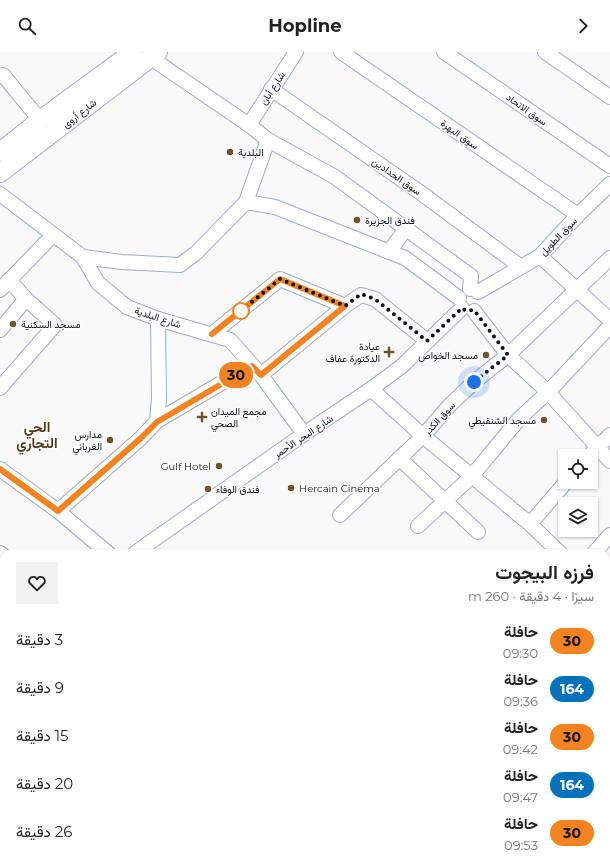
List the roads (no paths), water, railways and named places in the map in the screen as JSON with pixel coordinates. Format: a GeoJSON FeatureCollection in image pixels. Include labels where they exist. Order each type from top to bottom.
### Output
{"type":"FeatureCollection","features":[{"type":"Feature","properties":{"kind":"main road","name":"شارع أروى"},"geometry":{"type":"LineString","coordinates":[[2,147],[134,52]]}},
{"type":"Feature","properties":{"kind":"main road","name":"شارع أروى"},"geometry":{"type":"LineString","coordinates":[[0,174],[151,54]]}},
{"type":"Feature","properties":{"kind":"street","name":"شارع أبان"},"geometry":{"type":"LineString","coordinates":[[249,125],[296,52]]}},
{"type":"Feature","properties":{"kind":"street","name":"سوق البهرة"},"geometry":{"type":"LineString","coordinates":[[341,52],[578,215]]}},
{"type":"Feature","properties":{"kind":"street","name":"سوق الاتحاد"},"geometry":{"type":"LineString","coordinates":[[444,52],[610,166]]}},
{"type":"Feature","properties":{"kind":"street"},"geometry":{"type":"LineString","coordinates":[[545,52],[610,97]]}},
{"type":"Feature","properties":{"kind":"street"},"geometry":{"type":"LineString","coordinates":[[151,54],[268,140],[335,177],[406,228],[471,276],[474,290]]}},
{"type":"Feature","properties":{"kind":"street"},"geometry":{"type":"LineString","coordinates":[[0,76],[3,75],[40,120]]}},
{"type":"Feature","properties":{"kind":"street","name":"سوق الحدادين"},"geometry":{"type":"LineString","coordinates":[[271,89],[421,193],[521,267]]}},
{"type":"Feature","properties":{"kind":"street"},"geometry":{"type":"LineString","coordinates":[[83,257],[122,262],[180,265],[196,253],[246,202],[268,140]]}},
{"type":"Feature","properties":{"kind":"street","name":"سوق الطويل"},"geometry":{"type":"LineString","coordinates":[[474,290],[540,256],[578,215],[610,184]]}},
{"type":"Feature","properties":{"kind":"street","name":"شارع البلدية"},"geometry":{"type":"LineString","coordinates":[[0,194],[83,257],[98,283],[127,307],[158,319],[230,340],[256,370],[304,434]]}},
{"type":"Feature","properties":{"kind":"street"},"geometry":{"type":"LineString","coordinates":[[246,202],[275,207],[405,258],[465,306],[508,355],[548,392],[591,449]]}},
{"type":"Feature","properties":{"kind":"street"},"geometry":{"type":"LineString","coordinates":[[389,252],[406,228]]}},
{"type":"Feature","properties":{"kind":"street"},"geometry":{"type":"LineString","coordinates":[[0,388],[55,325],[26,299],[4,285],[53,235]]}},
{"type":"Feature","properties":{"kind":"street"},"geometry":{"type":"LineString","coordinates":[[540,256],[610,320]]}},
{"type":"Feature","properties":{"kind":"street","name":"سوق الكدر"},"geometry":{"type":"LineString","coordinates":[[340,514],[423,436],[449,406],[474,382],[508,355],[610,258]]}},
{"type":"Feature","properties":{"kind":"street"},"geometry":{"type":"LineString","coordinates":[[212,334],[280,279],[345,306]]}},
{"type":"Feature","properties":{"kind":"street"},"geometry":{"type":"LineString","coordinates":[[474,290],[480,294],[481,302],[477,309],[465,306],[463,291],[474,290]]}},
{"type":"Feature","properties":{"kind":"street"},"geometry":{"type":"LineString","coordinates":[[58,511],[141,438],[157,422],[256,370],[361,294],[375,299],[427,341]]}},
{"type":"Feature","properties":{"kind":"street"},"geometry":{"type":"LineString","coordinates":[[0,330],[26,299]]}},
{"type":"Feature","properties":{"kind":"street","name":"شارع البحر الأحمر"},"geometry":{"type":"LineString","coordinates":[[141,549],[402,366],[465,306]]}},
{"type":"Feature","properties":{"kind":"street"},"geometry":{"type":"LineString","coordinates":[[157,422],[159,399],[158,319]]}},
{"type":"Feature","properties":{"kind":"street"},"geometry":{"type":"LineString","coordinates":[[418,526],[471,477],[519,419],[548,392],[610,326]]}},
{"type":"Feature","properties":{"kind":"street"},"geometry":{"type":"LineString","coordinates":[[371,389],[471,477],[530,524],[556,549]]}},
{"type":"Feature","properties":{"kind":"street"},"geometry":{"type":"LineString","coordinates":[[595,449],[610,435]]}},
{"type":"Feature","properties":{"kind":"street"},"geometry":{"type":"LineString","coordinates":[[598,454],[610,461]]}},
{"type":"Feature","properties":{"kind":"street"},"geometry":{"type":"LineString","coordinates":[[398,458],[478,532]]}},
{"type":"Feature","properties":{"kind":"street"},"geometry":{"type":"LineString","coordinates":[[0,469],[58,511],[103,549]]}},
{"type":"Feature","properties":{"kind":"street"},"geometry":{"type":"LineString","coordinates":[[530,524],[560,489]]}},
{"type":"Feature","properties":{"kind":"street"},"geometry":{"type":"LineString","coordinates":[[598,549],[610,535]]}},
{"type":"Feature","properties":{"kind":"place","name":"البلدية"},"geometry":{"type":"Point","coordinates":[230,152]}},
{"type":"Feature","properties":{"kind":"place","name":"فندق الجزيرة"},"geometry":{"type":"Point","coordinates":[357,220]}},
{"type":"Feature","properties":{"kind":"place","name":"مسجد السكنية"},"geometry":{"type":"Point","coordinates":[13,324]}},
{"type":"Feature","properties":{"kind":"place","name":"عيادة الدكتورة عفاف"},"geometry":{"type":"Point","coordinates":[389,352]}},
{"type":"Feature","properties":{"kind":"place","name":"مسجد الخواص"},"geometry":{"type":"Point","coordinates":[486,355]}},
{"type":"Feature","properties":{"kind":"place","name":"مجمع الميدان الصحي"},"geometry":{"type":"Point","coordinates":[202,417]}},
{"type":"Feature","properties":{"kind":"place","name":"مسجد الشنقيطي"},"geometry":{"type":"Point","coordinates":[544,420]}},
{"type":"Feature","properties":{"kind":"place","name":"مدارس الغرباني"},"geometry":{"type":"Point","coordinates":[110,440]}},
{"type":"Feature","properties":{"kind":"place","name":"Gulf Hotel"},"geometry":{"type":"Point","coordinates":[219,466]}},
{"type":"Feature","properties":{"kind":"place","name":"Hercain Cinema"},"geometry":{"type":"Point","coordinates":[291,488]}},
{"type":"Feature","properties":{"kind":"place","name":"فندق الوفاء"},"geometry":{"type":"Point","coordinates":[208,489]}},
{"type":"Feature","properties":{"kind":"district","name":"الحي التجاري"},"geometry":{"type":"Point","coordinates":[37,436]}}]}
